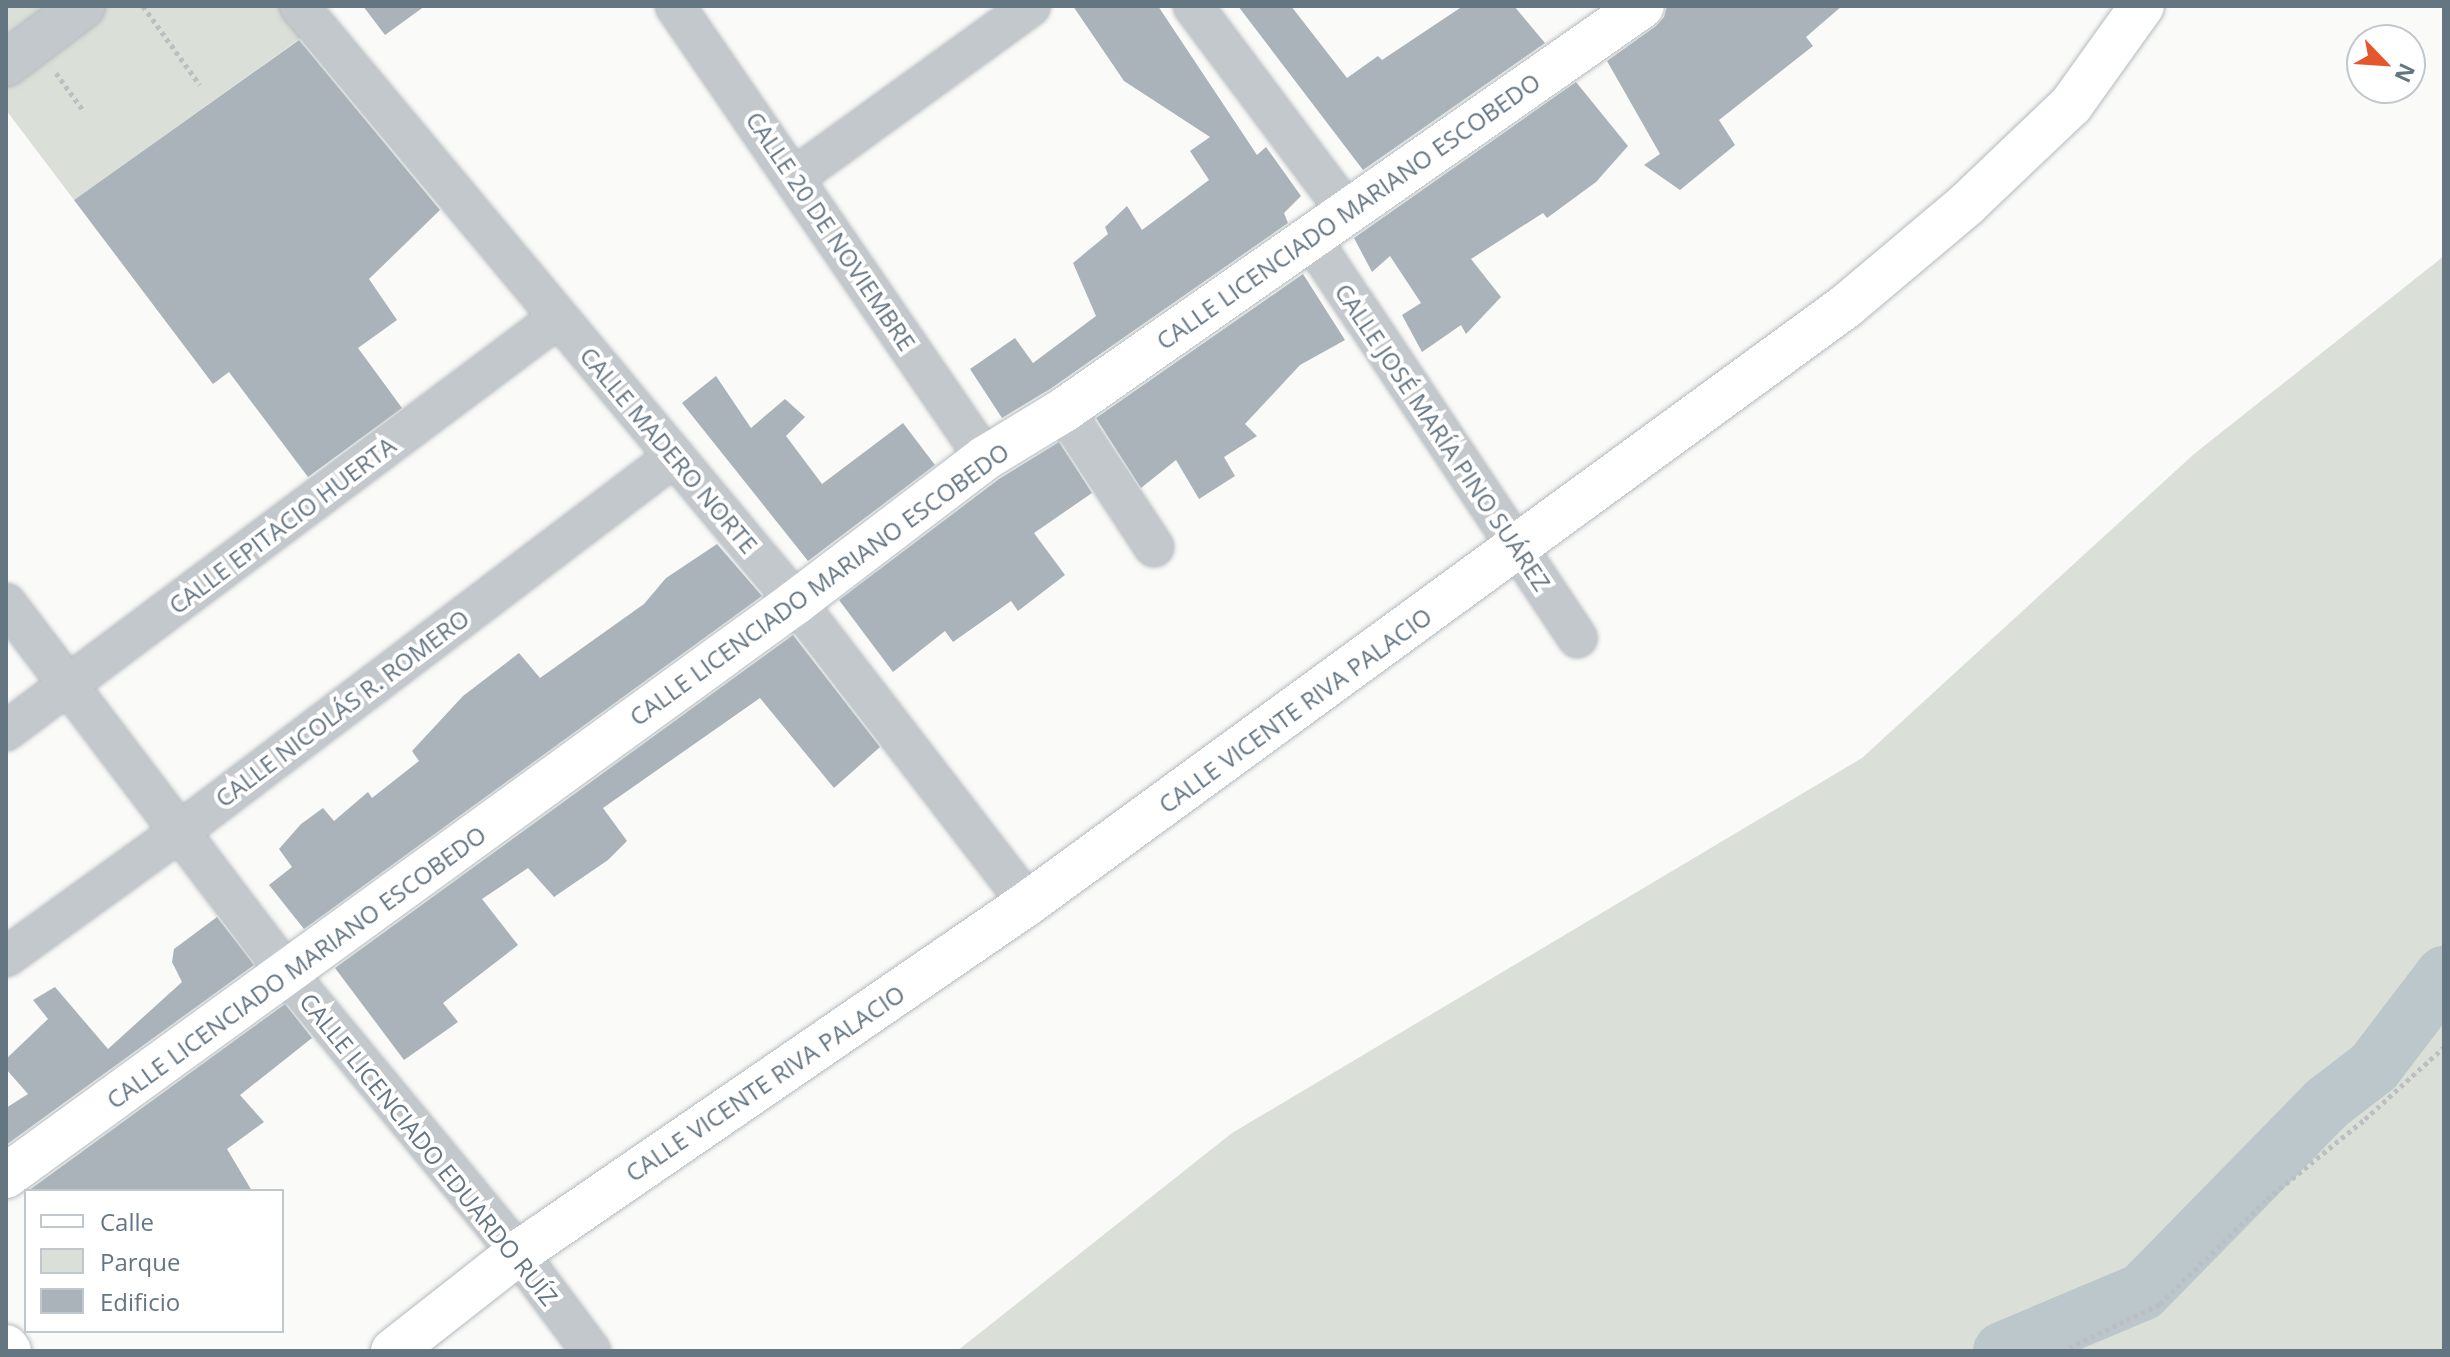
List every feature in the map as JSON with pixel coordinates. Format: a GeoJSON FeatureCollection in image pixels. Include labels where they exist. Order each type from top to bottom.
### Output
{"type":"FeatureCollection","features":[{"type":"Feature","properties":{"kind":"main road","name":"CALLE LICENCIADO MARIANO ESCOBEDO"},"geometry":{"type":"LineString","coordinates":[[6,1176],[796,602],[985,458],[1064,410],[1642,6]]}},
{"type":"Feature","properties":{"kind":"main road","name":"CALLE VICENTE RIVA PALACIO"},"geometry":{"type":"LineString","coordinates":[[393,1351],[518,1253],[1028,903],[1846,306],[1967,204],[2071,105],[2142,6]]}},
{"type":"Feature","properties":{"kind":"street"},"geometry":{"type":"LineString","coordinates":[[20,53],[83,6]]}},
{"type":"Feature","properties":{"kind":"street","name":"CALLE MADERO NORTE"},"geometry":{"type":"LineString","coordinates":[[299,6],[796,602],[1028,903]]}},
{"type":"Feature","properties":{"kind":"street","name":"CALLE 20 DE NOVIEMBRE"},"geometry":{"type":"LineString","coordinates":[[675,6],[985,458]]}},
{"type":"Feature","properties":{"kind":"street"},"geometry":{"type":"LineString","coordinates":[[795,177],[1031,6]]}},
{"type":"Feature","properties":{"kind":"street"},"geometry":{"type":"LineString","coordinates":[[1193,6],[1347,212]]}},
{"type":"Feature","properties":{"kind":"street","name":"CALLE JOSÉ MARÍA PINO SUÁREZ"},"geometry":{"type":"LineString","coordinates":[[1310,237],[1577,638]]}},
{"type":"Feature","properties":{"kind":"street","name":"CALLE EPITACIO HUERTA"},"geometry":{"type":"LineString","coordinates":[[6,731],[558,318]]}},
{"type":"Feature","properties":{"kind":"street"},"geometry":{"type":"LineString","coordinates":[[1064,410],[1154,547]]}},
{"type":"Feature","properties":{"kind":"street","name":"CALLE NICOLÁS R. ROMERO"},"geometry":{"type":"LineString","coordinates":[[6,957],[179,832],[675,456]]}},
{"type":"Feature","properties":{"kind":"street","name":"CALLE LICENCIADO EDUARDO RUÍZ"},"geometry":{"type":"LineString","coordinates":[[6,603],[288,974],[518,1253],[591,1351]]}},
{"type":"Feature","properties":{"kind":"path"},"geometry":{"type":"LineString","coordinates":[[143,6],[200,85]]}},
{"type":"Feature","properties":{"kind":"path"},"geometry":{"type":"LineString","coordinates":[[20,53],[83,110]]}},
{"type":"Feature","properties":{"kind":"path"},"geometry":{"type":"LineString","coordinates":[[2062,1351],[2160,1304],[2267,1199],[2365,1119],[2444,1047]]}},
{"type":"Feature","properties":{"kind":"green space"},"geometry":{"type":"Polygon","coordinates":[[[6,6],[47,6],[6,36],[6,6]]]}},
{"type":"Feature","properties":{"kind":"green space"},"geometry":{"type":"Polygon","coordinates":[[[83,6],[299,6],[308,33],[74,200],[6,110],[6,64],[83,6]]]}},
{"type":"Feature","properties":{"kind":"green space"},"geometry":{"type":"Polygon","coordinates":[[[2444,256],[2444,1351],[957,1351],[1232,1133],[1862,758],[2194,454],[2444,256]]]}},
{"type":"Feature","properties":{"kind":"building"},"geometry":{"type":"Polygon","coordinates":[[[363,6],[425,6],[385,35],[363,6]]]}},
{"type":"Feature","properties":{"kind":"building"},"geometry":{"type":"Polygon","coordinates":[[[1073,6],[1158,6],[1257,155],[1266,147],[1301,196],[1284,213],[1288,223],[1050,389],[1002,418],[970,369],[1015,338],[1033,363],[1096,316],[1073,263],[1108,234],[1105,227],[1127,206],[1142,230],[1209,180],[1190,151],[1210,137],[1124,81],[1073,6]]]}},
{"type":"Feature","properties":{"kind":"building"},"geometry":{"type":"Polygon","coordinates":[[[1238,6],[1291,6],[1347,78],[1378,56],[1382,60],[1463,6],[1514,6],[1545,43],[1363,170],[1238,6]]]}},
{"type":"Feature","properties":{"kind":"building"},"geometry":{"type":"Polygon","coordinates":[[[1667,6],[1842,6],[1806,37],[1813,46],[1719,120],[1735,145],[1680,190],[1644,165],[1660,154],[1607,61],[1656,26],[1664,17],[1667,6]]]}},
{"type":"Feature","properties":{"kind":"building"},"geometry":{"type":"Polygon","coordinates":[[[299,40],[440,210],[369,279],[397,320],[358,348],[402,408],[308,477],[229,372],[213,384],[74,200],[299,40]]]}},
{"type":"Feature","properties":{"kind":"building"},"geometry":{"type":"Polygon","coordinates":[[[1576,82],[1628,146],[1596,182],[1547,218],[1543,213],[1471,259],[1501,297],[1466,334],[1461,325],[1422,352],[1402,315],[1421,303],[1390,256],[1372,272],[1354,238],[1576,82]]]}},
{"type":"Feature","properties":{"kind":"building"},"geometry":{"type":"Polygon","coordinates":[[[1303,274],[1345,340],[1300,365],[1245,424],[1257,436],[1224,457],[1235,476],[1199,499],[1176,460],[1141,488],[1096,418],[1303,274]]]}},
{"type":"Feature","properties":{"kind":"building"},"geometry":{"type":"Polygon","coordinates":[[[716,376],[751,428],[785,399],[805,417],[786,436],[822,484],[903,423],[935,465],[808,561],[682,403],[716,376]]]}},
{"type":"Feature","properties":{"kind":"building"},"geometry":{"type":"Polygon","coordinates":[[[1059,442],[1092,493],[1034,533],[1065,575],[1018,611],[1011,601],[953,642],[945,631],[893,672],[839,600],[999,479],[1059,442]]]}},
{"type":"Feature","properties":{"kind":"building"},"geometry":{"type":"Polygon","coordinates":[[[717,544],[762,596],[304,929],[269,885],[292,867],[279,849],[301,824],[323,808],[334,821],[368,792],[372,798],[419,761],[412,751],[463,696],[519,653],[540,678],[644,604],[666,578],[717,544]]]}},
{"type":"Feature","properties":{"kind":"building"},"geometry":{"type":"Polygon","coordinates":[[[793,635],[880,747],[834,788],[760,698],[603,808],[627,841],[608,860],[554,897],[528,868],[482,899],[518,945],[443,1003],[458,1022],[404,1060],[335,968],[793,635]]]}},
{"type":"Feature","properties":{"kind":"building"},"geometry":{"type":"Polygon","coordinates":[[[217,917],[254,965],[6,1145],[6,1108],[28,1094],[6,1069],[6,1059],[48,1019],[33,1000],[55,987],[108,1049],[182,982],[172,962],[174,949],[217,917]]]}},
{"type":"Feature","properties":{"kind":"building"},"geometry":{"type":"Polygon","coordinates":[[[285,1004],[312,1038],[240,1095],[264,1122],[227,1149],[251,1189],[31,1189],[285,1004]]]}},
{"type":"Feature","properties":{"kind":"waterway"},"geometry":{"type":"LineString","coordinates":[[2002,1351],[2142,1292],[2326,1104],[2374,1067],[2444,975]]}}]}
